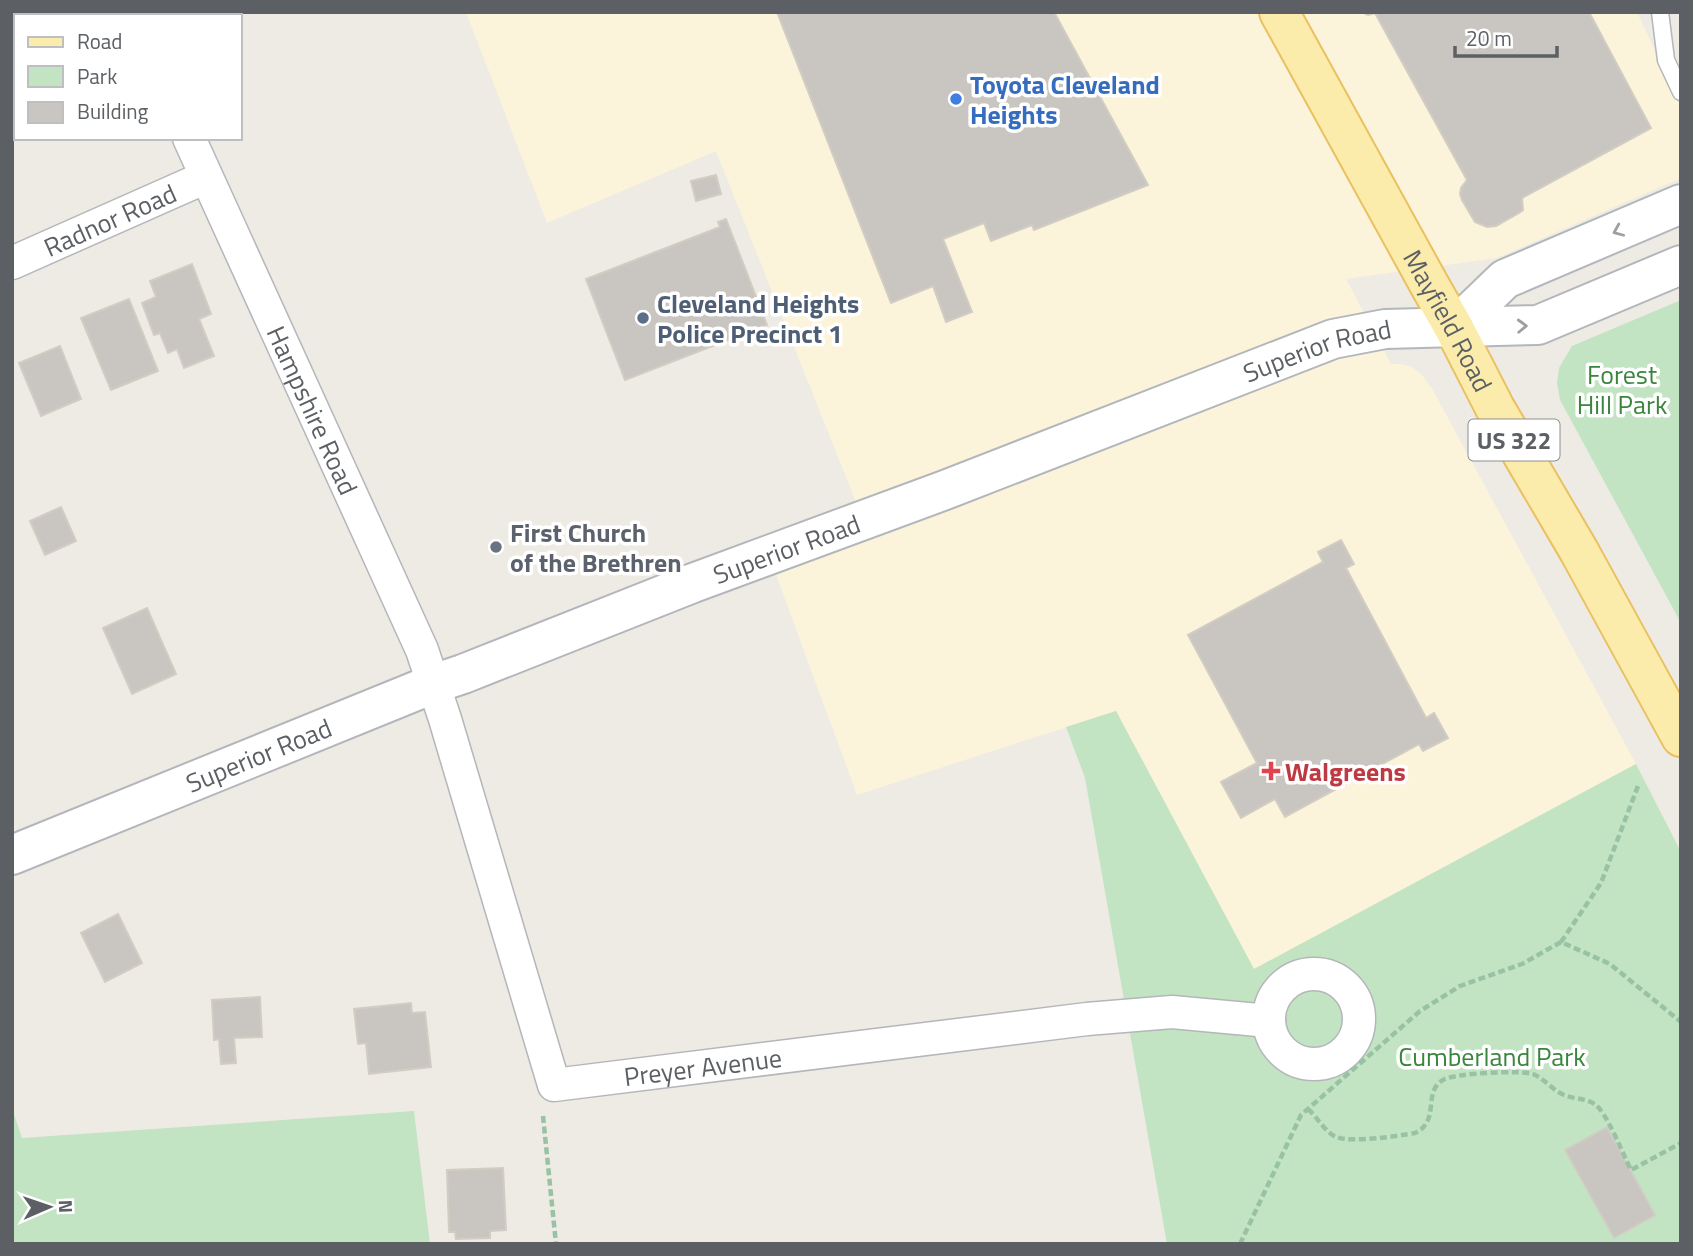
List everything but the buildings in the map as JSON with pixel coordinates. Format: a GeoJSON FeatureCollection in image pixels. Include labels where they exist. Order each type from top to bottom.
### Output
{"type":"FeatureCollection","features":[{"type":"Feature","properties":{"kind":"main road","name":"Mayfield Road"},"geometry":{"type":"LineString","coordinates":[[1279,12],[1454,328],[1495,408],[1579,551],[1681,737]]}},
{"type":"Feature","properties":{"kind":"street","name":"Hampshire Road"},"geometry":{"type":"LineString","coordinates":[[190,140],[422,650],[433,684]]}},
{"type":"Feature","properties":{"kind":"street","name":"Radnor Road"},"geometry":{"type":"LineString","coordinates":[[12,263],[206,177]]}},
{"type":"Feature","properties":{"kind":"street"},"geometry":{"type":"LineString","coordinates":[[1454,328],[1505,279],[1681,204]]}},
{"type":"Feature","properties":{"kind":"street","name":"Superior Road"},"geometry":{"type":"LineString","coordinates":[[12,855],[433,684],[693,583],[945,490],[1333,339],[1385,329],[1538,325],[1681,265]]}},
{"type":"Feature","properties":{"kind":"street","name":"Preyer Avenue"},"geometry":{"type":"LineString","coordinates":[[433,684],[554,1085],[1123,1016],[1172,1012],[1269,1021]]}},
{"type":"Feature","properties":{"kind":"lane"},"geometry":{"type":"LineString","coordinates":[[1660,12],[1666,60],[1681,92]]}},
{"type":"Feature","properties":{"kind":"path"},"geometry":{"type":"LineString","coordinates":[[1240,1244],[1301,1115],[1420,1011],[1460,986],[1522,964],[1561,942],[1601,883],[1638,786]]}},
{"type":"Feature","properties":{"kind":"path"},"geometry":{"type":"LineString","coordinates":[[1561,942],[1611,964],[1681,1022]]}},
{"type":"Feature","properties":{"kind":"path"},"geometry":{"type":"LineString","coordinates":[[1308,1110],[1334,1136],[1341,1139],[1415,1133],[1427,1123],[1434,1090],[1445,1078],[1524,1072],[1534,1075],[1563,1095],[1585,1099],[1598,1106],[1630,1170],[1681,1143]]}},
{"type":"Feature","properties":{"kind":"path"},"geometry":{"type":"LineString","coordinates":[[543,1112],[556,1244]]}},
{"type":"Feature","properties":{"kind":"shaded area"},"geometry":{"type":"Polygon","coordinates":[[[466,12],[1637,12],[1681,107],[1681,178],[1497,258],[1346,279],[1391,364],[1412,367],[1431,387],[1636,764],[1254,969],[1116,711],[857,795],[775,572],[867,537],[854,497],[716,151],[547,223],[466,12]]]}},
{"type":"Feature","properties":{"kind":"green space","name":"Forest Hill Park"},"geometry":{"type":"Polygon","coordinates":[[[1681,300],[1681,623],[1560,400],[1557,383],[1559,368],[1572,346],[1681,300]]]}},
{"type":"Feature","properties":{"kind":"green space","name":"Cumberland Park"},"geometry":{"type":"Polygon","coordinates":[[[1116,711],[1254,969],[1636,764],[1681,852],[1681,1244],[1167,1244],[1085,778],[1066,727],[1116,711]]]}},
{"type":"Feature","properties":{"kind":"green space"},"geometry":{"type":"Polygon","coordinates":[[[12,1108],[22,1138],[414,1111],[430,1244],[12,1244],[12,1108]]]}},
{"type":"Feature","properties":{"kind":"place","name":"Toyota Cleveland Heights"},"geometry":{"type":"Point","coordinates":[956,99]}},
{"type":"Feature","properties":{"kind":"place","name":"Cleveland Heights Police Precinct 1"},"geometry":{"type":"Point","coordinates":[643,318]}},
{"type":"Feature","properties":{"kind":"place","name":"First Church of the Brethren"},"geometry":{"type":"Point","coordinates":[496,547]}},
{"type":"Feature","properties":{"kind":"place","name":"Walgreens"},"geometry":{"type":"Point","coordinates":[1271,771]}}]}
